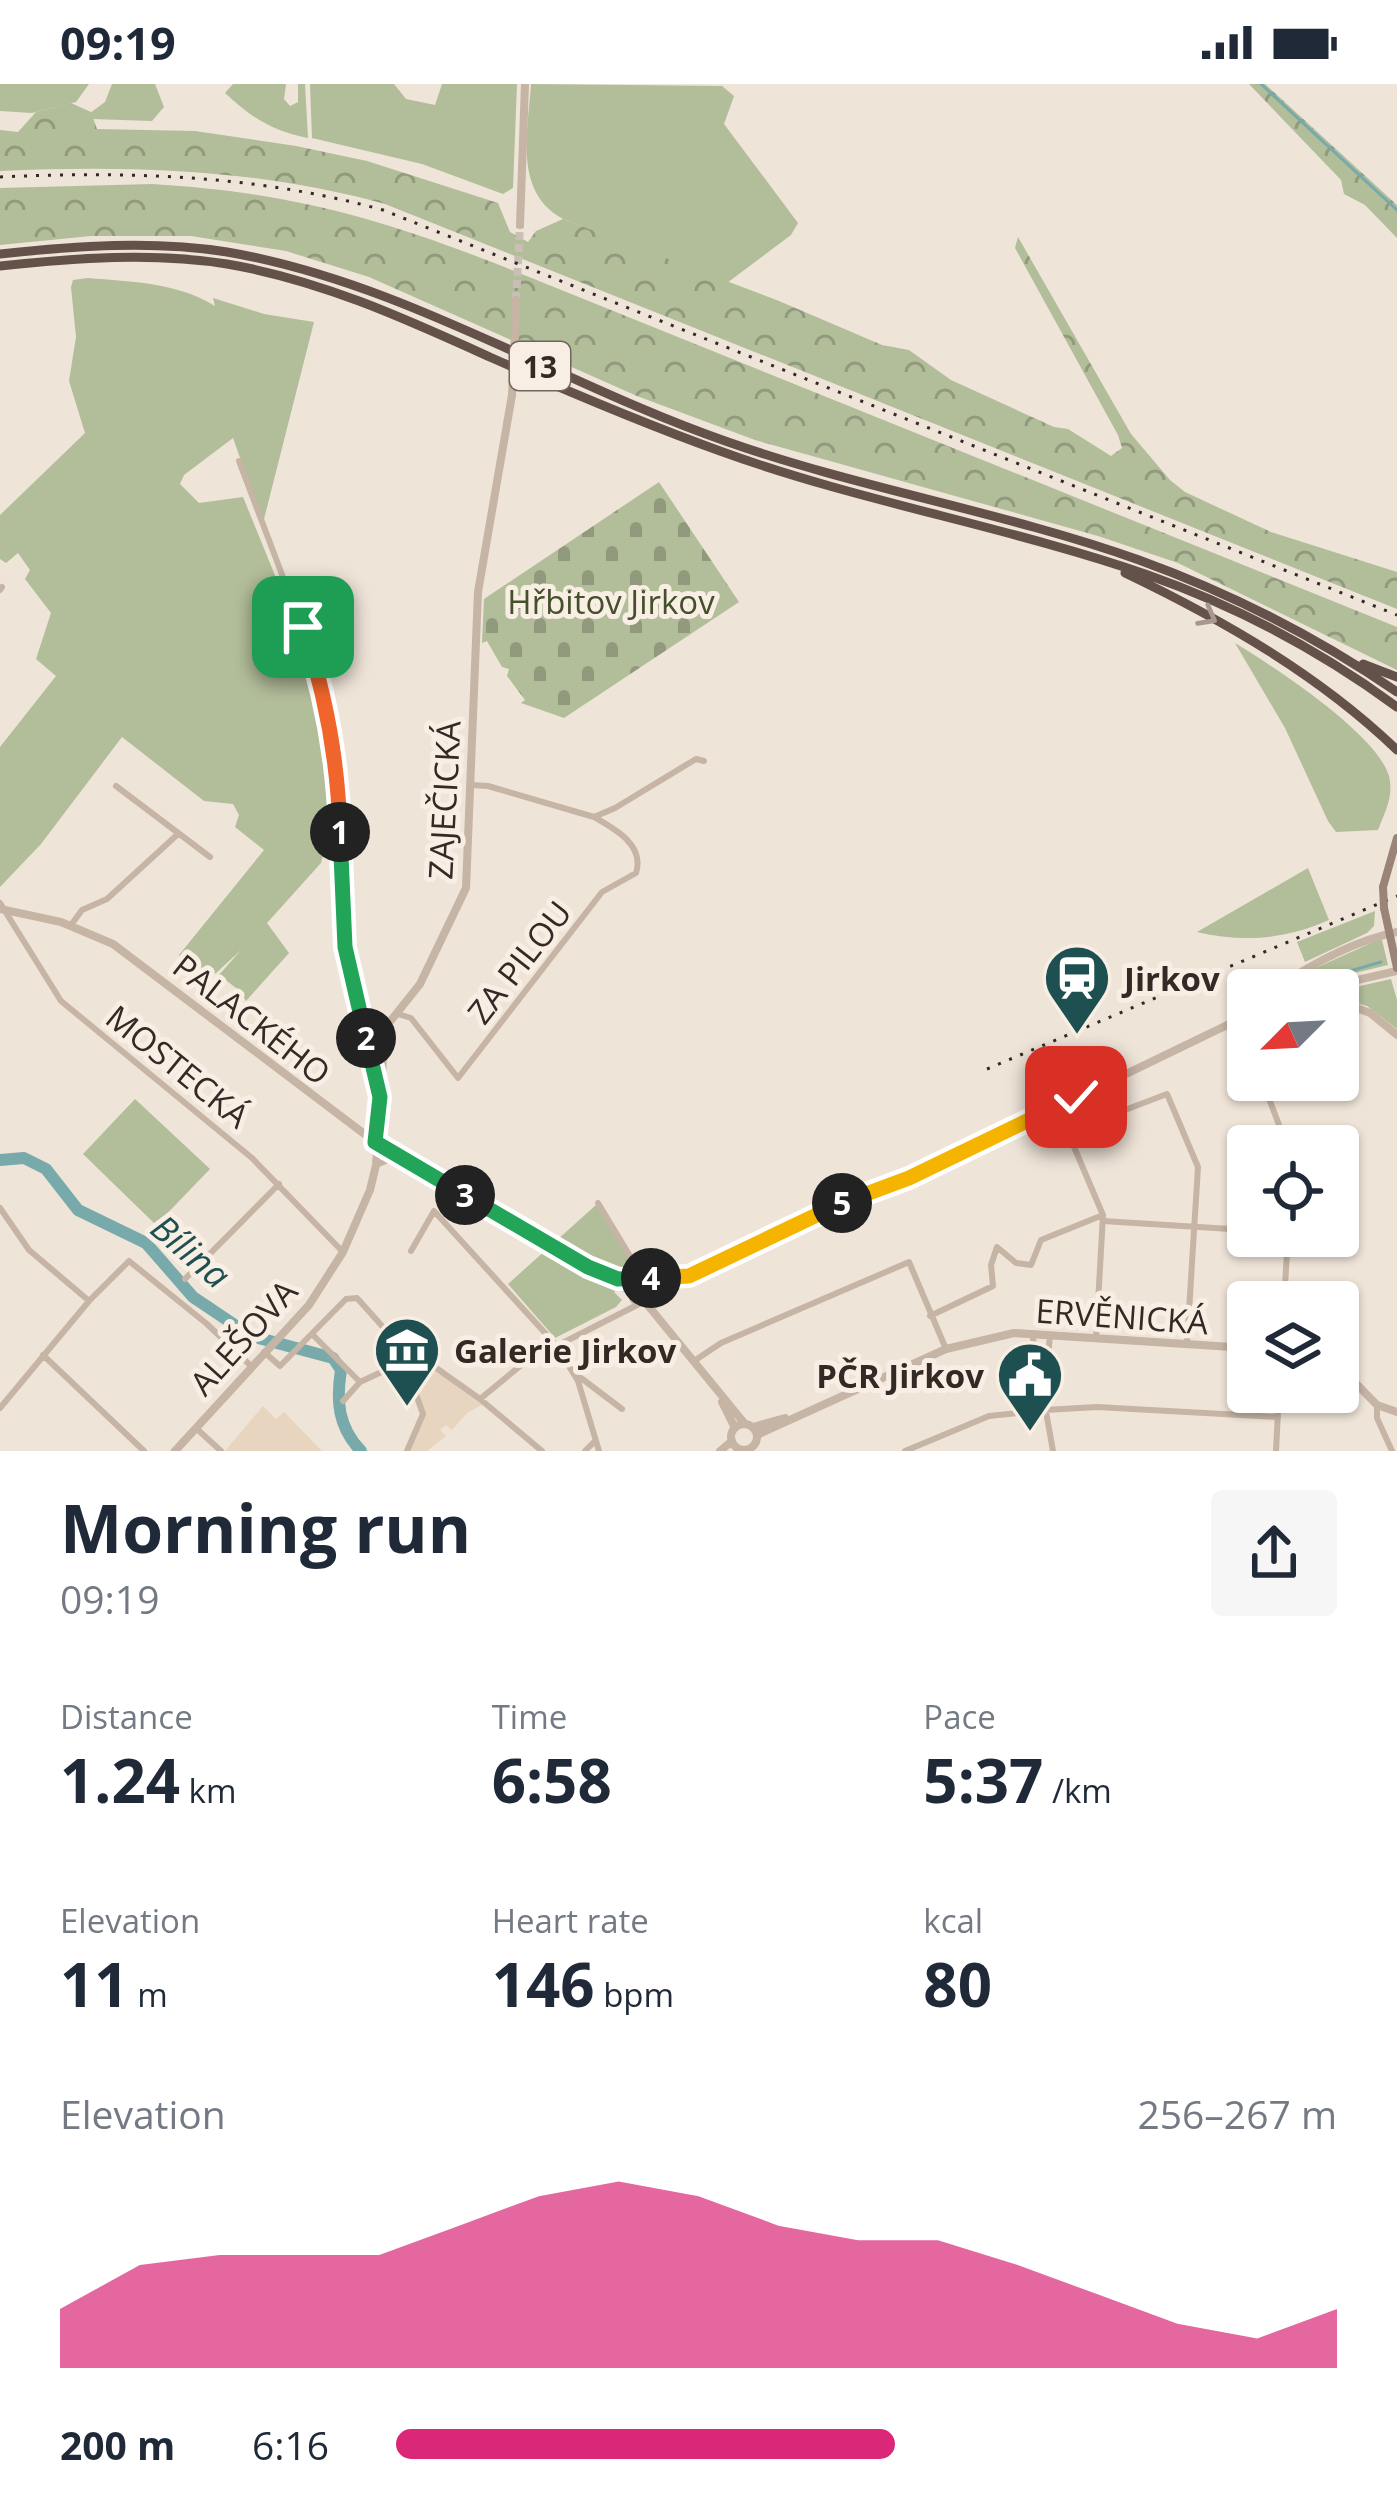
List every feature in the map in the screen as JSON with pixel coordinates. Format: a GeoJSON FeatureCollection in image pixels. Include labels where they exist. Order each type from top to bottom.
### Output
{"type":"FeatureCollection","features":[{"type":"Feature","properties":{"kind":"highway","name":"13"},"geometry":{"type":"LineString","coordinates":[[0,254],[83,246],[190,248],[261,259],[325,276],[386,297],[617,400],[726,442],[1135,559],[1270,615],[1397,692]]}},
{"type":"Feature","properties":{"kind":"highway","name":"13"},"geometry":{"type":"LineString","coordinates":[[0,266],[84,258],[190,260],[321,287],[723,452],[1152,576],[1314,653],[1397,706]]}},
{"type":"Feature","properties":{"kind":"highway"},"geometry":{"type":"LineString","coordinates":[[1065,548],[1129,575],[1274,654],[1339,698],[1397,750]]}},
{"type":"Feature","properties":{"kind":"highway"},"geometry":{"type":"LineString","coordinates":[[1349,659],[1397,677]]}},
{"type":"Feature","properties":{"kind":"main road"},"geometry":{"type":"LineString","coordinates":[[1397,838],[1383,887],[1397,969]]}},
{"type":"Feature","properties":{"kind":"street"},"geometry":{"type":"LineString","coordinates":[[520,224],[525,84]]}},
{"type":"Feature","properties":{"kind":"street","name":"ZAJEČICKÁ"},"geometry":{"type":"LineString","coordinates":[[344,1252],[376,1165],[382,1041],[394,1014],[420,984],[466,888],[478,592],[512,395],[516,300]]}},
{"type":"Feature","properties":{"kind":"street"},"geometry":{"type":"LineString","coordinates":[[239,461],[320,675],[338,790],[345,947],[380,1097]]}},
{"type":"Feature","properties":{"kind":"street"},"geometry":{"type":"LineString","coordinates":[[471,784],[594,817],[696,759],[704,761]]}},
{"type":"Feature","properties":{"kind":"street"},"geometry":{"type":"LineString","coordinates":[[116,786],[210,857]]}},
{"type":"Feature","properties":{"kind":"street","name":"ZA PILOU"},"geometry":{"type":"LineString","coordinates":[[394,1014],[411,1018],[458,1078],[602,892],[636,873],[636,850],[594,817]]}},
{"type":"Feature","properties":{"kind":"street"},"geometry":{"type":"LineString","coordinates":[[71,925],[82,910],[107,899],[178,834]]}},
{"type":"Feature","properties":{"kind":"street","name":"PALACKÉHO"},"geometry":{"type":"LineString","coordinates":[[2,907],[97,935],[140,962],[375,1142],[588,1267],[643,1291]]}},
{"type":"Feature","properties":{"kind":"street","name":"MOSTECKÁ"},"geometry":{"type":"LineString","coordinates":[[2,907],[61,1001],[207,1119],[344,1252]]}},
{"type":"Feature","properties":{"kind":"street"},"geometry":{"type":"LineString","coordinates":[[1307,969],[1392,934]]}},
{"type":"Feature","properties":{"kind":"street"},"geometry":{"type":"LineString","coordinates":[[1359,979],[1397,969]]}},
{"type":"Feature","properties":{"kind":"street"},"geometry":{"type":"LineString","coordinates":[[1359,1009],[1397,1035]]}},
{"type":"Feature","properties":{"kind":"street"},"geometry":{"type":"LineString","coordinates":[[480,1399],[525,1361],[620,1314],[643,1291],[689,1276],[812,1215],[909,1178],[1227,1024]]}},
{"type":"Feature","properties":{"kind":"street"},"geometry":{"type":"LineString","coordinates":[[1067,1132],[1167,1094],[1198,1167],[1187,1343]]}},
{"type":"Feature","properties":{"kind":"street"},"geometry":{"type":"LineString","coordinates":[[1057,1107],[1103,1218],[1096,1338]]}},
{"type":"Feature","properties":{"kind":"street"},"geometry":{"type":"LineString","coordinates":[[376,1165],[398,1156]]}},
{"type":"Feature","properties":{"kind":"street"},"geometry":{"type":"LineString","coordinates":[[185,1279],[279,1184]]}},
{"type":"Feature","properties":{"kind":"street"},"geometry":{"type":"LineString","coordinates":[[598,1203],[643,1291],[751,1435],[721,1451]]}},
{"type":"Feature","properties":{"kind":"street"},"geometry":{"type":"LineString","coordinates":[[0,1208],[29,1250],[89,1301]]}},
{"type":"Feature","properties":{"kind":"street"},"geometry":{"type":"LineString","coordinates":[[411,1251],[434,1211],[556,1345],[574,1374],[599,1451]]}},
{"type":"Feature","properties":{"kind":"street"},"geometry":{"type":"LineString","coordinates":[[930,1316],[993,1286],[991,1265],[997,1247],[1016,1263],[1031,1264],[1041,1240],[1103,1218],[1227,1229]]}},
{"type":"Feature","properties":{"kind":"street","name":"ALEŠOVA"},"geometry":{"type":"LineString","coordinates":[[175,1451],[309,1305],[344,1252]]}},
{"type":"Feature","properties":{"kind":"street"},"geometry":{"type":"LineString","coordinates":[[0,1408],[89,1301],[129,1261],[208,1324],[251,1366]]}},
{"type":"Feature","properties":{"kind":"street"},"geometry":{"type":"LineString","coordinates":[[693,1361],[721,1343],[909,1262],[946,1349]]}},
{"type":"Feature","properties":{"kind":"street"},"geometry":{"type":"LineString","coordinates":[[264,1352],[280,1366],[346,1299],[357,1298],[397,1340],[480,1399],[542,1451]]}},
{"type":"Feature","properties":{"kind":"street"},"geometry":{"type":"LineString","coordinates":[[1032,1333],[1053,1451]]}},
{"type":"Feature","properties":{"kind":"street","name":"ERVĚNICKÁ"},"geometry":{"type":"LineString","coordinates":[[734,1446],[748,1449],[751,1435],[792,1416],[946,1349],[998,1336],[1032,1333],[1227,1346]]}},
{"type":"Feature","properties":{"kind":"street"},"geometry":{"type":"LineString","coordinates":[[1044,1397],[1050,1334]]}},
{"type":"Feature","properties":{"kind":"street"},"geometry":{"type":"LineString","coordinates":[[313,1335],[360,1382]]}},
{"type":"Feature","properties":{"kind":"street"},"geometry":{"type":"LineString","coordinates":[[397,1340],[423,1414],[407,1451]]}},
{"type":"Feature","properties":{"kind":"street"},"geometry":{"type":"LineString","coordinates":[[43,1354],[144,1451]]}},
{"type":"Feature","properties":{"kind":"street"},"geometry":{"type":"LineString","coordinates":[[343,1401],[360,1382],[420,1354]]}},
{"type":"Feature","properties":{"kind":"street"},"geometry":{"type":"LineString","coordinates":[[574,1374],[622,1409]]}},
{"type":"Feature","properties":{"kind":"street"},"geometry":{"type":"LineString","coordinates":[[1359,1387],[1377,1405],[1397,1412]]}},
{"type":"Feature","properties":{"kind":"street"},"geometry":{"type":"LineString","coordinates":[[1377,1405],[1377,1418],[1391,1451]]}},
{"type":"Feature","properties":{"kind":"street"},"geometry":{"type":"LineString","coordinates":[[905,1451],[989,1416],[1045,1410],[1097,1407],[1277,1418]]}},
{"type":"Feature","properties":{"kind":"street"},"geometry":{"type":"LineString","coordinates":[[1276,1451],[1277,1413]]}},
{"type":"Feature","properties":{"kind":"street"},"geometry":{"type":"LineString","coordinates":[[195,1426],[221,1451]]}},
{"type":"Feature","properties":{"kind":"street"},"geometry":{"type":"LineString","coordinates":[[585,1451],[596,1441]]}},
{"type":"Feature","properties":{"kind":"green space"},"geometry":{"type":"Polygon","coordinates":[[[0,84],[89,84],[76,102],[32,113],[0,111],[0,84]]]}},
{"type":"Feature","properties":{"kind":"green space"},"geometry":{"type":"Polygon","coordinates":[[[112,84],[155,84],[164,107],[152,121],[93,119],[90,113],[105,102],[112,84]]]}},
{"type":"Feature","properties":{"kind":"green space"},"geometry":{"type":"Polygon","coordinates":[[[233,84],[286,84],[284,99],[290,106],[298,102],[298,84],[305,84],[308,138],[254,116],[225,93],[233,84]]]}},
{"type":"Feature","properties":{"kind":"green space"},"geometry":{"type":"Polygon","coordinates":[[[310,84],[394,84],[406,99],[435,105],[442,84],[517,84],[513,188],[503,194],[422,164],[312,138],[310,84]]]}},
{"type":"Feature","properties":{"kind":"green space"},"geometry":{"type":"Polygon","coordinates":[[[531,84],[722,86],[734,96],[724,124],[798,223],[791,235],[727,283],[563,219],[536,193],[530,177],[531,84]]]}},
{"type":"Feature","properties":{"kind":"green space"},"geometry":{"type":"Polygon","coordinates":[[[1249,84],[1265,84],[1397,205],[1397,238],[1365,205],[1344,194],[1341,180],[1249,84]]]}},
{"type":"Feature","properties":{"kind":"green space"},"geometry":{"type":"Polygon","coordinates":[[[71,103],[91,112],[97,129],[195,131],[367,161],[498,203],[510,232],[528,242],[536,231],[563,219],[882,345],[909,350],[951,380],[1068,429],[1111,456],[1122,448],[1118,435],[1015,248],[1018,237],[1131,434],[1170,480],[1185,492],[1271,532],[1397,572],[1397,609],[385,204],[289,183],[194,172],[0,171],[0,130],[18,132],[36,112],[71,103]]]}},
{"type":"Feature","properties":{"kind":"green space"},"geometry":{"type":"Polygon","coordinates":[[[152,184],[245,193],[328,209],[497,264],[1397,627],[1397,670],[1178,563],[755,440],[637,396],[369,277],[286,251],[191,236],[91,236],[0,245],[0,188],[152,184]]]}},
{"type":"Feature","properties":{"kind":"green space"},"geometry":{"type":"Polygon","coordinates":[[[73,280],[153,285],[185,292],[215,306],[213,298],[264,314],[314,322],[263,523],[233,438],[184,475],[180,484],[199,503],[243,497],[319,683],[331,776],[332,822],[321,863],[267,923],[289,953],[246,1001],[219,975],[241,950],[206,977],[190,971],[179,955],[264,850],[235,827],[239,815],[233,804],[204,801],[122,737],[41,844],[0,887],[0,747],[56,676],[36,659],[51,613],[25,579],[30,570],[18,553],[6,563],[0,559],[0,515],[85,433],[69,381],[76,337],[71,287],[73,280]]]}},
{"type":"Feature","properties":{"kind":"green space","name":"Hřbitov Jirkov"},"geometry":{"type":"Polygon","coordinates":[[[659,482],[739,602],[564,718],[521,703],[525,700],[507,676],[509,669],[502,667],[487,641],[482,643],[484,599],[659,482]]]}},
{"type":"Feature","properties":{"kind":"green space"},"geometry":{"type":"Polygon","coordinates":[[[1235,643],[1322,702],[1380,759],[1390,791],[1378,830],[1336,832],[1285,728],[1235,643]]]}},
{"type":"Feature","properties":{"kind":"green space"},"geometry":{"type":"Polygon","coordinates":[[[1308,868],[1329,920],[1264,937],[1197,932],[1308,868]]]}},
{"type":"Feature","properties":{"kind":"green space"},"geometry":{"type":"Polygon","coordinates":[[[1375,911],[1374,926],[1367,933],[1305,962],[1297,942],[1375,911]]]}},
{"type":"Feature","properties":{"kind":"green space"},"geometry":{"type":"Polygon","coordinates":[[[1378,940],[1382,940],[1388,965],[1359,972],[1313,969],[1378,940]]]}},
{"type":"Feature","properties":{"kind":"green space"},"geometry":{"type":"Polygon","coordinates":[[[1391,979],[1397,1029],[1359,1004],[1359,986],[1391,979]]]}},
{"type":"Feature","properties":{"kind":"green space"},"geometry":{"type":"Polygon","coordinates":[[[135,1099],[210,1169],[156,1225],[83,1154],[135,1099]]]}},
{"type":"Feature","properties":{"kind":"green space"},"geometry":{"type":"Polygon","coordinates":[[[596,1205],[638,1273],[614,1292],[622,1300],[616,1307],[555,1338],[508,1284],[596,1205]]]}},
{"type":"Feature","properties":{"kind":"shaded area"},"geometry":{"type":"Polygon","coordinates":[[[420,1354],[485,1403],[467,1413],[452,1430],[446,1425],[440,1430],[446,1436],[427,1451],[407,1451],[423,1414],[406,1360],[420,1354]]]}},
{"type":"Feature","properties":{"kind":"shaded area"},"geometry":{"type":"Polygon","coordinates":[[[263,1406],[276,1419],[284,1412],[322,1451],[225,1451],[263,1406]]]}},
{"type":"Feature","properties":{"kind":"waterway"},"geometry":{"type":"LineString","coordinates":[[1261,84],[1397,210]]}},
{"type":"Feature","properties":{"kind":"waterway"},"geometry":{"type":"LineString","coordinates":[[1357,969],[1381,962]]}},
{"type":"Feature","properties":{"kind":"waterway","name":"Bílina"},"geometry":{"type":"LineString","coordinates":[[0,1160],[24,1158],[46,1169],[78,1210],[146,1243],[193,1297],[251,1336],[333,1358],[341,1370],[343,1423],[361,1451]]}},
{"type":"Feature","properties":{"kind":"tunnel"},"geometry":{"type":"LineString","coordinates":[[516,300],[520,225]]}},
{"type":"Feature","properties":{"kind":"railway"},"geometry":{"type":"LineString","coordinates":[[0,177],[193,178],[288,189],[383,210],[1397,615]]}},
{"type":"Feature","properties":{"kind":"railway"},"geometry":{"type":"LineString","coordinates":[[987,1069],[1397,896]]}},
{"type":"Feature","properties":{"kind":"place","name":"Jirkov"},"geometry":{"type":"Point","coordinates":[1077,1037]}},
{"type":"Feature","properties":{"kind":"place","name":"Galerie Jirkov"},"geometry":{"type":"Point","coordinates":[407,1409]}},
{"type":"Feature","properties":{"kind":"place","name":"PČR Jirkov"},"geometry":{"type":"Point","coordinates":[1030,1434]}},
{"type":"Feature","properties":{"kind":"route"},"geometry":{"type":"LineString","coordinates":[[303,627],[320,675],[333,745],[345,947],[380,1097],[375,1142],[383,1147],[588,1267],[618,1279],[646,1276],[654,1280],[689,1276],[812,1215],[909,1178],[1076,1097]]}}]}
